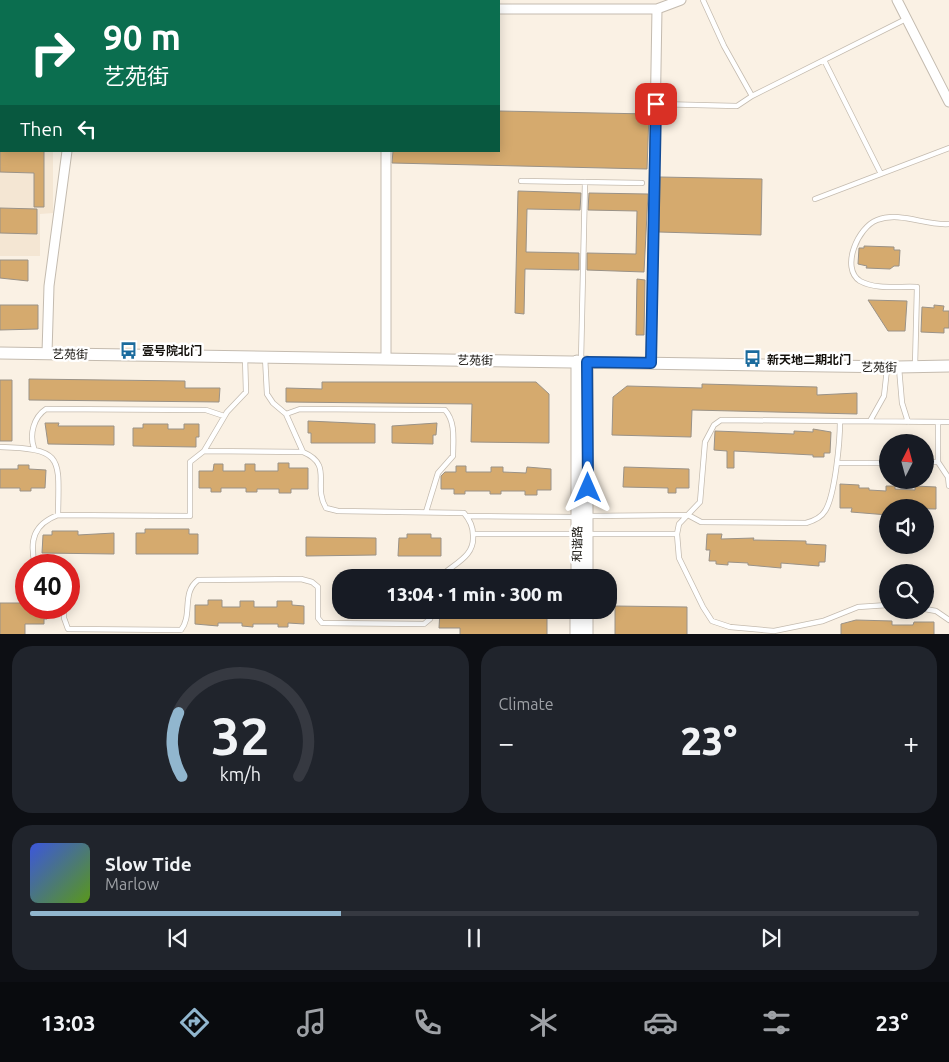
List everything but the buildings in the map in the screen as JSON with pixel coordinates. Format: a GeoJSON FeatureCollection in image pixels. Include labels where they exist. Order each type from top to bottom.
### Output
{"type":"FeatureCollection","features":[{"type":"Feature","properties":{"kind":"street"},"geometry":{"type":"LineString","coordinates":[[500,9],[546,4],[659,5],[681,0]]}},
{"type":"Feature","properties":{"kind":"street"},"geometry":{"type":"LineString","coordinates":[[897,0],[949,102]]}},
{"type":"Feature","properties":{"kind":"street"},"geometry":{"type":"LineString","coordinates":[[651,363],[659,5]]}},
{"type":"Feature","properties":{"kind":"street"},"geometry":{"type":"LineString","coordinates":[[47,353],[49,286],[67,152]]}},
{"type":"Feature","properties":{"kind":"street"},"geometry":{"type":"LineString","coordinates":[[386,152],[386,358]]}},
{"type":"Feature","properties":{"kind":"street","name":"艺苑街"},"geometry":{"type":"LineString","coordinates":[[0,352],[893,367],[949,366]]}},
{"type":"Feature","properties":{"kind":"street","name":"和谐路"},"geometry":{"type":"LineString","coordinates":[[582,361],[583,534],[586,569]]}},
{"type":"Feature","properties":{"kind":"street","name":"和谐路"},"geometry":{"type":"LineString","coordinates":[[578,569],[583,534]]}},
{"type":"Feature","properties":{"kind":"street"},"geometry":{"type":"LineString","coordinates":[[576,619],[576,634]]}},
{"type":"Feature","properties":{"kind":"street"},"geometry":{"type":"LineString","coordinates":[[587,619],[587,634]]}},
{"type":"Feature","properties":{"kind":"lane"},"geometry":{"type":"LineString","coordinates":[[703,0],[724,46],[752,96]]}},
{"type":"Feature","properties":{"kind":"lane"},"geometry":{"type":"LineString","coordinates":[[656,104],[737,106],[752,96],[907,18]]}},
{"type":"Feature","properties":{"kind":"lane"},"geometry":{"type":"LineString","coordinates":[[824,60],[881,174]]}},
{"type":"Feature","properties":{"kind":"lane"},"geometry":{"type":"LineString","coordinates":[[815,199],[949,148]]}},
{"type":"Feature","properties":{"kind":"lane"},"geometry":{"type":"LineString","coordinates":[[521,181],[642,183]]}},
{"type":"Feature","properties":{"kind":"lane"},"geometry":{"type":"LineString","coordinates":[[582,361],[585,182]]}},
{"type":"Feature","properties":{"kind":"lane"},"geometry":{"type":"LineString","coordinates":[[915,367],[917,287],[878,286],[861,281],[855,274],[852,265],[856,242],[862,230],[878,220],[901,217],[933,224],[949,224]]}},
{"type":"Feature","properties":{"kind":"lane"},"geometry":{"type":"LineString","coordinates":[[34,554],[33,542],[40,524],[58,515],[190,516],[190,462],[204,451],[224,416],[246,392],[245,356]]}},
{"type":"Feature","properties":{"kind":"lane"},"geometry":{"type":"LineString","coordinates":[[264,357],[268,394],[273,403],[286,414],[303,452]]}},
{"type":"Feature","properties":{"kind":"lane"},"geometry":{"type":"LineString","coordinates":[[870,421],[884,396],[893,367]]}},
{"type":"Feature","properties":{"kind":"lane"},"geometry":{"type":"LineString","coordinates":[[893,367],[908,422]]}},
{"type":"Feature","properties":{"kind":"lane"},"geometry":{"type":"LineString","coordinates":[[34,448],[32,433],[37,418],[46,409],[206,410],[224,416]]}},
{"type":"Feature","properties":{"kind":"lane"},"geometry":{"type":"LineString","coordinates":[[286,414],[300,409],[445,410],[451,418],[453,425],[453,456],[438,473],[426,512]]}},
{"type":"Feature","properties":{"kind":"lane"},"geometry":{"type":"LineString","coordinates":[[879,606],[858,607],[823,620],[774,631],[717,624],[708,616],[679,558],[676,534],[679,524],[700,502],[704,446],[714,424],[721,420],[949,422]]}},
{"type":"Feature","properties":{"kind":"lane"},"geometry":{"type":"LineString","coordinates":[[467,516],[583,517],[688,515],[701,522],[806,523],[813,521],[827,509],[837,463],[840,421]]}},
{"type":"Feature","properties":{"kind":"lane"},"geometry":{"type":"LineString","coordinates":[[938,422],[938,462],[948,477],[949,486]]}},
{"type":"Feature","properties":{"kind":"lane"},"geometry":{"type":"LineString","coordinates":[[0,447],[34,448],[47,454],[58,466],[58,515]]}},
{"type":"Feature","properties":{"kind":"lane"},"geometry":{"type":"LineString","coordinates":[[204,451],[303,452],[316,458],[320,464],[320,494],[326,508],[338,511],[462,512],[467,516],[473,534],[473,541],[468,556],[451,569]]}},
{"type":"Feature","properties":{"kind":"lane"},"geometry":{"type":"LineString","coordinates":[[837,463],[879,463]]}},
{"type":"Feature","properties":{"kind":"lane"},"geometry":{"type":"LineString","coordinates":[[473,534],[676,534]]}},
{"type":"Feature","properties":{"kind":"lane"},"geometry":{"type":"LineString","coordinates":[[64,619],[68,630],[181,630],[186,620],[189,592],[192,585],[198,580],[301,579],[312,582],[318,587],[318,618],[322,623],[424,624],[430,619]]}},
{"type":"Feature","properties":{"kind":"lane"},"geometry":{"type":"LineString","coordinates":[[934,611],[949,620]]}},
{"type":"Feature","properties":{"kind":"shaded area"},"geometry":{"type":"Polygon","coordinates":[[[0,152],[53,152],[53,213],[40,214],[40,256],[0,256],[0,152]]]}},
{"type":"Feature","properties":{"kind":"place","name":"壹号院北门"},"geometry":{"type":"Point","coordinates":[128,350]}},
{"type":"Feature","properties":{"kind":"place","name":"新天地二期北门"},"geometry":{"type":"Point","coordinates":[753,359]}},
{"type":"Feature","properties":{"kind":"route"},"geometry":{"type":"LineString","coordinates":[[588,488],[587,362],[651,363],[656,104]]}}]}
